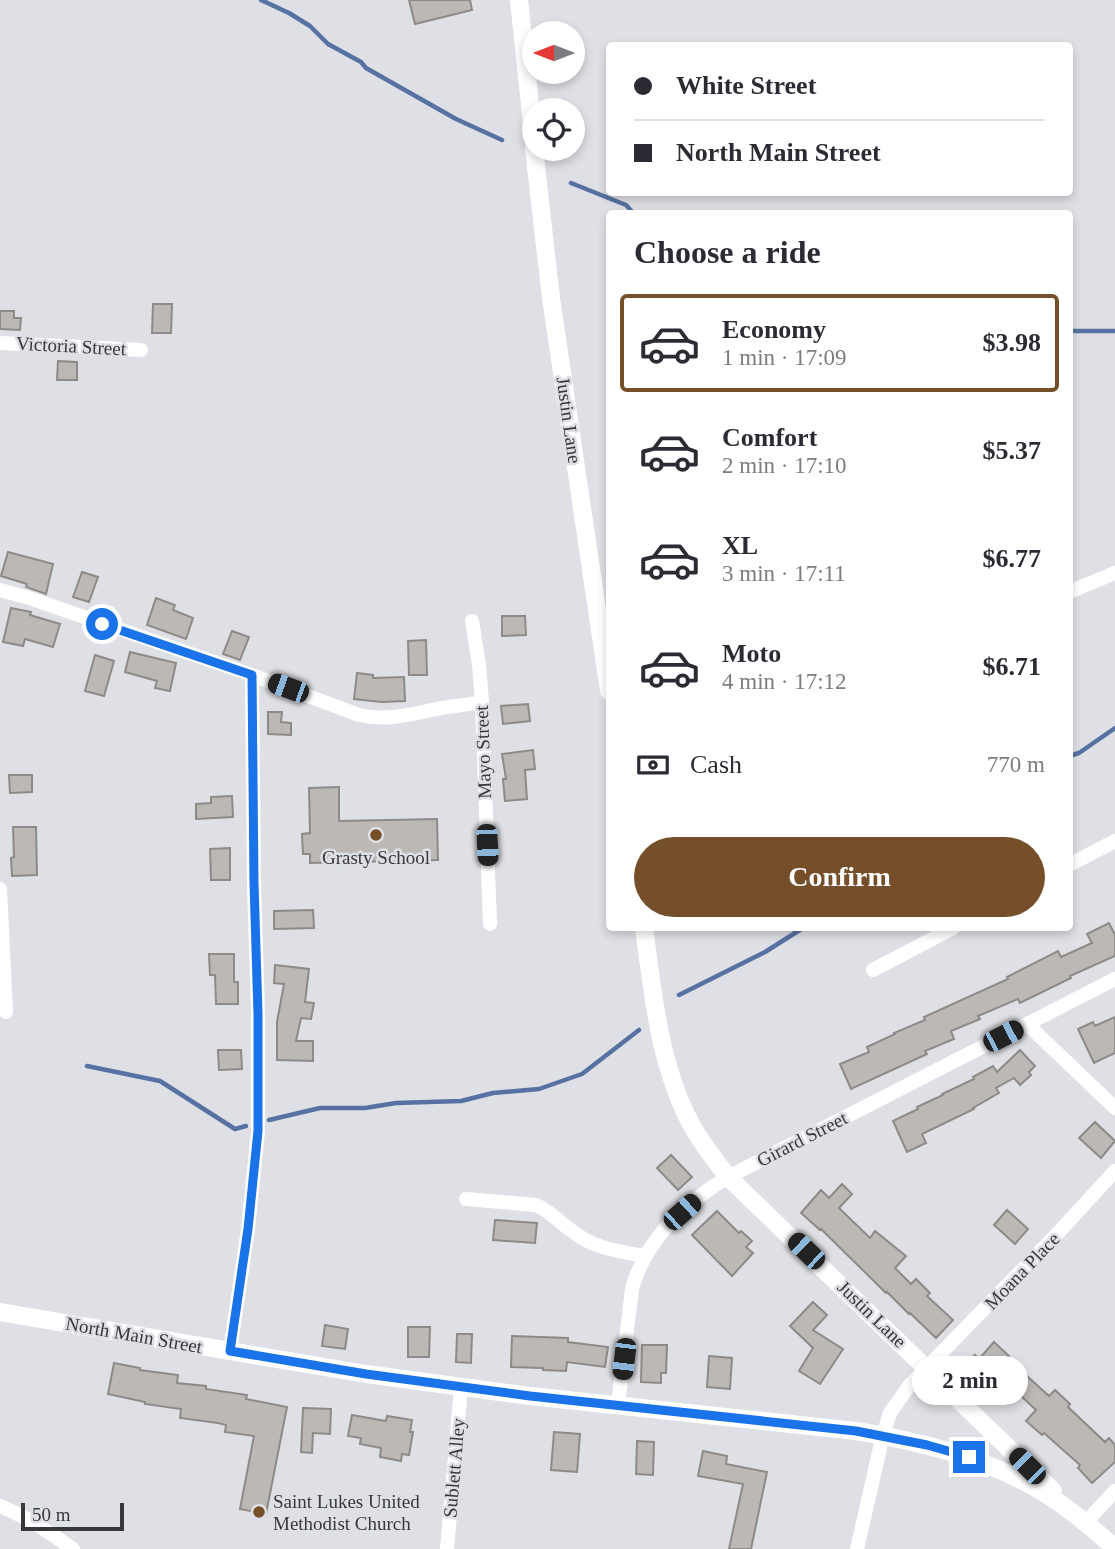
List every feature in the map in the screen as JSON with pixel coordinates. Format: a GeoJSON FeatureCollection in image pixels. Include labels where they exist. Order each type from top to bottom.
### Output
{"type":"FeatureCollection","features":[{"type":"Feature","properties":{"kind":"main road"},"geometry":{"type":"LineString","coordinates":[[519,0],[529,98]]}},
{"type":"Feature","properties":{"kind":"main road","name":"Justin Lane"},"geometry":{"type":"LineString","coordinates":[[535,161],[551,298],[606,671]]}},
{"type":"Feature","properties":{"kind":"main road","name":"Justin Lane"},"geometry":{"type":"LineString","coordinates":[[644,931],[658,1026],[666,1056],[682,1105],[707,1150],[728,1177],[1086,1522]]}},
{"type":"Feature","properties":{"kind":"main road","name":"North Main Street"},"geometry":{"type":"LineString","coordinates":[[0,1312],[366,1374],[883,1435],[948,1451],[1003,1471],[1036,1488],[1086,1522],[1115,1548]]}},
{"type":"Feature","properties":{"kind":"street","name":"Victoria Street"},"geometry":{"type":"LineString","coordinates":[[0,343],[141,350]]}},
{"type":"Feature","properties":{"kind":"street"},"geometry":{"type":"LineString","coordinates":[[1073,590],[1115,573]]}},
{"type":"Feature","properties":{"kind":"street"},"geometry":{"type":"LineString","coordinates":[[0,590],[375,719],[391,719],[482,702]]}},
{"type":"Feature","properties":{"kind":"street","name":"Mayo Street"},"geometry":{"type":"LineString","coordinates":[[472,621],[482,702],[491,924]]}},
{"type":"Feature","properties":{"kind":"street"},"geometry":{"type":"LineString","coordinates":[[230,1351],[248,1229],[258,1131],[252,675]]}},
{"type":"Feature","properties":{"kind":"street"},"geometry":{"type":"LineString","coordinates":[[1073,863],[1115,841]]}},
{"type":"Feature","properties":{"kind":"street"},"geometry":{"type":"LineString","coordinates":[[0,890],[6,1012]]}},
{"type":"Feature","properties":{"kind":"street"},"geometry":{"type":"LineString","coordinates":[[873,970],[947,931]]}},
{"type":"Feature","properties":{"kind":"street","name":"Girard Street"},"geometry":{"type":"LineString","coordinates":[[618,1405],[636,1275],[645,1256],[682,1212],[728,1177],[1115,979]]}},
{"type":"Feature","properties":{"kind":"street"},"geometry":{"type":"LineString","coordinates":[[1027,1024],[1115,1108]]}},
{"type":"Feature","properties":{"kind":"street","name":"Moana Place"},"geometry":{"type":"LineString","coordinates":[[857,1549],[890,1413],[909,1386],[1115,1171]]}},
{"type":"Feature","properties":{"kind":"street"},"geometry":{"type":"LineString","coordinates":[[466,1199],[536,1205],[547,1209],[589,1242],[607,1250],[645,1256]]}},
{"type":"Feature","properties":{"kind":"street","name":"Sublett Alley"},"geometry":{"type":"LineString","coordinates":[[447,1549],[461,1387]]}},
{"type":"Feature","properties":{"kind":"street"},"geometry":{"type":"LineString","coordinates":[[1086,1522],[1115,1491]]}},
{"type":"Feature","properties":{"kind":"street"},"geometry":{"type":"LineString","coordinates":[[0,1506],[42,1527],[73,1549]]}},
{"type":"Feature","properties":{"kind":"building"},"geometry":{"type":"Polygon","coordinates":[[[409,0],[470,0],[472,10],[415,24],[409,0]]]}},
{"type":"Feature","properties":{"kind":"building"},"geometry":{"type":"Polygon","coordinates":[[[153,304],[172,304],[171,333],[152,333],[153,304]]]}},
{"type":"Feature","properties":{"kind":"building"},"geometry":{"type":"Polygon","coordinates":[[[0,311],[14,311],[14,318],[21,318],[20,330],[0,329],[0,311]]]}},
{"type":"Feature","properties":{"kind":"building"},"geometry":{"type":"Polygon","coordinates":[[[58,361],[77,362],[77,380],[57,380],[58,361]]]}},
{"type":"Feature","properties":{"kind":"building"},"geometry":{"type":"Polygon","coordinates":[[[8,552],[53,564],[46,594],[26,587],[27,584],[1,576],[8,552]]]}},
{"type":"Feature","properties":{"kind":"building"},"geometry":{"type":"Polygon","coordinates":[[[82,572],[98,577],[89,602],[73,597],[82,572]]]}},
{"type":"Feature","properties":{"kind":"building"},"geometry":{"type":"Polygon","coordinates":[[[156,598],[175,605],[173,610],[193,618],[186,639],[147,625],[156,598]]]}},
{"type":"Feature","properties":{"kind":"building"},"geometry":{"type":"Polygon","coordinates":[[[11,608],[31,612],[30,615],[60,624],[53,647],[25,639],[23,646],[3,642],[11,608]]]}},
{"type":"Feature","properties":{"kind":"building"},"geometry":{"type":"Polygon","coordinates":[[[502,616],[525,616],[526,635],[502,636],[502,616]]]}},
{"type":"Feature","properties":{"kind":"building"},"geometry":{"type":"Polygon","coordinates":[[[232,631],[249,637],[240,660],[223,654],[232,631]]]}},
{"type":"Feature","properties":{"kind":"building"},"geometry":{"type":"Polygon","coordinates":[[[426,640],[427,675],[409,675],[408,641],[426,640]]]}},
{"type":"Feature","properties":{"kind":"building"},"geometry":{"type":"Polygon","coordinates":[[[130,652],[176,663],[170,691],[155,688],[157,681],[125,672],[130,652]]]}},
{"type":"Feature","properties":{"kind":"building"},"geometry":{"type":"Polygon","coordinates":[[[95,655],[114,661],[104,696],[85,691],[95,655]]]}},
{"type":"Feature","properties":{"kind":"building"},"geometry":{"type":"Polygon","coordinates":[[[357,673],[373,675],[373,678],[404,677],[405,701],[354,699],[357,673]]]}},
{"type":"Feature","properties":{"kind":"building"},"geometry":{"type":"Polygon","coordinates":[[[528,704],[530,721],[503,724],[501,706],[528,704]]]}},
{"type":"Feature","properties":{"kind":"building"},"geometry":{"type":"Polygon","coordinates":[[[268,712],[282,712],[281,722],[291,723],[291,735],[268,734],[268,712]]]}},
{"type":"Feature","properties":{"kind":"building"},"geometry":{"type":"Polygon","coordinates":[[[533,750],[535,769],[525,770],[527,799],[505,801],[503,779],[506,779],[502,754],[533,750]]]}},
{"type":"Feature","properties":{"kind":"building"},"geometry":{"type":"Polygon","coordinates":[[[9,775],[32,775],[32,792],[10,793],[9,775]]]}},
{"type":"Feature","properties":{"kind":"building"},"geometry":{"type":"Polygon","coordinates":[[[339,787],[339,821],[437,819],[438,860],[310,863],[310,854],[303,854],[302,834],[310,833],[309,788],[339,787]]]}},
{"type":"Feature","properties":{"kind":"building"},"geometry":{"type":"Polygon","coordinates":[[[232,796],[233,817],[196,819],[196,804],[211,803],[211,797],[232,796]]]}},
{"type":"Feature","properties":{"kind":"building"},"geometry":{"type":"Polygon","coordinates":[[[13,827],[36,827],[37,875],[12,876],[13,827]]]}},
{"type":"Feature","properties":{"kind":"building"},"geometry":{"type":"Polygon","coordinates":[[[230,848],[230,880],[211,880],[210,849],[230,848]]]}},
{"type":"Feature","properties":{"kind":"building"},"geometry":{"type":"Polygon","coordinates":[[[313,910],[314,928],[274,929],[274,911],[313,910]]]}},
{"type":"Feature","properties":{"kind":"building"},"geometry":{"type":"Polygon","coordinates":[[[1109,923],[1115,935],[1115,956],[1020,1003],[1018,999],[978,1016],[980,1019],[951,1031],[954,1039],[851,1089],[840,1064],[869,1052],[867,1047],[925,1020],[924,1017],[1008,979],[1007,977],[1058,951],[1061,957],[1092,943],[1087,934],[1109,923]]]}},
{"type":"Feature","properties":{"kind":"building"},"geometry":{"type":"Polygon","coordinates":[[[209,954],[234,954],[234,982],[238,982],[238,1004],[216,1004],[215,975],[210,975],[209,954]]]}},
{"type":"Feature","properties":{"kind":"building"},"geometry":{"type":"Polygon","coordinates":[[[275,965],[309,969],[305,1002],[314,1003],[311,1019],[301,1018],[296,1041],[313,1041],[313,1061],[277,1060],[277,1022],[284,984],[274,983],[275,965]]]}},
{"type":"Feature","properties":{"kind":"building"},"geometry":{"type":"Polygon","coordinates":[[[1115,1017],[1115,1053],[1094,1063],[1078,1029],[1093,1022],[1095,1026],[1115,1017]]]}},
{"type":"Feature","properties":{"kind":"building"},"geometry":{"type":"Polygon","coordinates":[[[218,1050],[241,1050],[242,1069],[219,1070],[218,1050]]]}},
{"type":"Feature","properties":{"kind":"building"},"geometry":{"type":"Polygon","coordinates":[[[1020,1050],[1035,1066],[1029,1072],[1031,1075],[1020,1085],[1014,1078],[996,1088],[999,1093],[974,1109],[922,1134],[926,1143],[907,1152],[893,1121],[974,1079],[973,1077],[993,1066],[997,1072],[1020,1050]]]}},
{"type":"Feature","properties":{"kind":"building"},"geometry":{"type":"Polygon","coordinates":[[[1095,1122],[1115,1141],[1101,1158],[1079,1138],[1095,1122]]]}},
{"type":"Feature","properties":{"kind":"building"},"geometry":{"type":"Polygon","coordinates":[[[671,1155],[692,1177],[678,1190],[657,1168],[671,1155]]]}},
{"type":"Feature","properties":{"kind":"building"},"geometry":{"type":"Polygon","coordinates":[[[842,1184],[852,1194],[839,1208],[870,1238],[875,1231],[906,1256],[895,1268],[911,1284],[916,1279],[930,1293],[927,1296],[953,1320],[936,1338],[801,1213],[821,1190],[829,1198],[842,1184]]]}},
{"type":"Feature","properties":{"kind":"building"},"geometry":{"type":"Polygon","coordinates":[[[1007,1210],[1028,1229],[1015,1244],[994,1225],[1007,1210]]]}},
{"type":"Feature","properties":{"kind":"building"},"geometry":{"type":"Polygon","coordinates":[[[717,1211],[739,1233],[741,1231],[752,1241],[746,1247],[753,1253],[732,1276],[692,1235],[717,1211]]]}},
{"type":"Feature","properties":{"kind":"building"},"geometry":{"type":"Polygon","coordinates":[[[495,1220],[537,1223],[535,1243],[493,1240],[495,1220]]]}},
{"type":"Feature","properties":{"kind":"building"},"geometry":{"type":"Polygon","coordinates":[[[813,1302],[827,1315],[813,1330],[843,1349],[820,1384],[799,1371],[813,1348],[790,1326],[813,1302]]]}},
{"type":"Feature","properties":{"kind":"building"},"geometry":{"type":"Polygon","coordinates":[[[325,1325],[348,1329],[345,1349],[322,1346],[325,1325]]]}},
{"type":"Feature","properties":{"kind":"building"},"geometry":{"type":"Polygon","coordinates":[[[408,1327],[430,1327],[429,1357],[408,1357],[408,1327]]]}},
{"type":"Feature","properties":{"kind":"building"},"geometry":{"type":"Polygon","coordinates":[[[457,1334],[472,1334],[471,1363],[456,1362],[457,1334]]]}},
{"type":"Feature","properties":{"kind":"building"},"geometry":{"type":"Polygon","coordinates":[[[512,1336],[568,1338],[568,1342],[608,1347],[605,1367],[567,1362],[566,1371],[511,1367],[512,1336]]]}},
{"type":"Feature","properties":{"kind":"building"},"geometry":{"type":"Polygon","coordinates":[[[994,1342],[1009,1356],[1007,1358],[1049,1396],[1055,1390],[1070,1404],[1068,1407],[1105,1442],[1109,1438],[1115,1445],[1115,1462],[1092,1483],[1078,1468],[1080,1465],[1026,1421],[1036,1410],[1018,1393],[1008,1404],[965,1365],[975,1355],[979,1359],[994,1342]]]}},
{"type":"Feature","properties":{"kind":"building"},"geometry":{"type":"Polygon","coordinates":[[[642,1345],[667,1345],[666,1373],[661,1373],[661,1383],[641,1382],[642,1345]]]}},
{"type":"Feature","properties":{"kind":"building"},"geometry":{"type":"Polygon","coordinates":[[[709,1356],[732,1358],[730,1389],[707,1387],[709,1356]]]}},
{"type":"Feature","properties":{"kind":"building"},"geometry":{"type":"Polygon","coordinates":[[[114,1363],[178,1375],[177,1383],[206,1386],[206,1389],[247,1395],[246,1399],[287,1407],[266,1514],[240,1509],[254,1436],[225,1432],[226,1425],[218,1423],[180,1418],[181,1409],[145,1404],[108,1394],[114,1363]]]}},
{"type":"Feature","properties":{"kind":"building"},"geometry":{"type":"Polygon","coordinates":[[[303,1408],[331,1409],[330,1434],[313,1433],[312,1453],[301,1452],[303,1408]]]}},
{"type":"Feature","properties":{"kind":"building"},"geometry":{"type":"Polygon","coordinates":[[[352,1415],[386,1421],[387,1416],[412,1420],[409,1455],[402,1454],[401,1461],[380,1457],[381,1448],[360,1444],[361,1438],[348,1436],[352,1415]]]}},
{"type":"Feature","properties":{"kind":"building"},"geometry":{"type":"Polygon","coordinates":[[[554,1432],[580,1434],[577,1472],[551,1470],[554,1432]]]}},
{"type":"Feature","properties":{"kind":"building"},"geometry":{"type":"Polygon","coordinates":[[[637,1441],[654,1442],[653,1475],[636,1474],[637,1441]]]}},
{"type":"Feature","properties":{"kind":"building"},"geometry":{"type":"Polygon","coordinates":[[[703,1451],[727,1456],[726,1464],[767,1472],[751,1549],[729,1549],[743,1484],[698,1476],[703,1451]]]}},
{"type":"Feature","properties":{"kind":"waterway"},"geometry":{"type":"LineString","coordinates":[[261,0],[310,26],[328,44],[361,62],[366,68],[456,119],[502,140]]}},
{"type":"Feature","properties":{"kind":"waterway"},"geometry":{"type":"LineString","coordinates":[[571,183],[626,205],[630,210]]}},
{"type":"Feature","properties":{"kind":"waterway"},"geometry":{"type":"LineString","coordinates":[[1073,331],[1115,331]]}},
{"type":"Feature","properties":{"kind":"waterway"},"geometry":{"type":"LineString","coordinates":[[1073,755],[1115,728]]}},
{"type":"Feature","properties":{"kind":"waterway"},"geometry":{"type":"LineString","coordinates":[[679,995],[765,952],[798,931]]}},
{"type":"Feature","properties":{"kind":"waterway"},"geometry":{"type":"LineString","coordinates":[[269,1120],[320,1108],[365,1108],[396,1103],[461,1101],[493,1093],[539,1089],[582,1074],[639,1030]]}},
{"type":"Feature","properties":{"kind":"waterway"},"geometry":{"type":"LineString","coordinates":[[87,1066],[160,1081],[235,1129],[246,1126]]}},
{"type":"Feature","properties":{"kind":"place","name":"Grasty School"},"geometry":{"type":"Point","coordinates":[376,835]}},
{"type":"Feature","properties":{"kind":"place","name":"Saint Lukes United Methodist Church"},"geometry":{"type":"Point","coordinates":[259,1512]}},
{"type":"Feature","properties":{"kind":"route"},"geometry":{"type":"LineString","coordinates":[[102,624],[252,675],[258,1131],[248,1229],[230,1351],[366,1374],[530,1396],[856,1431],[927,1445],[969,1457]]}}]}
